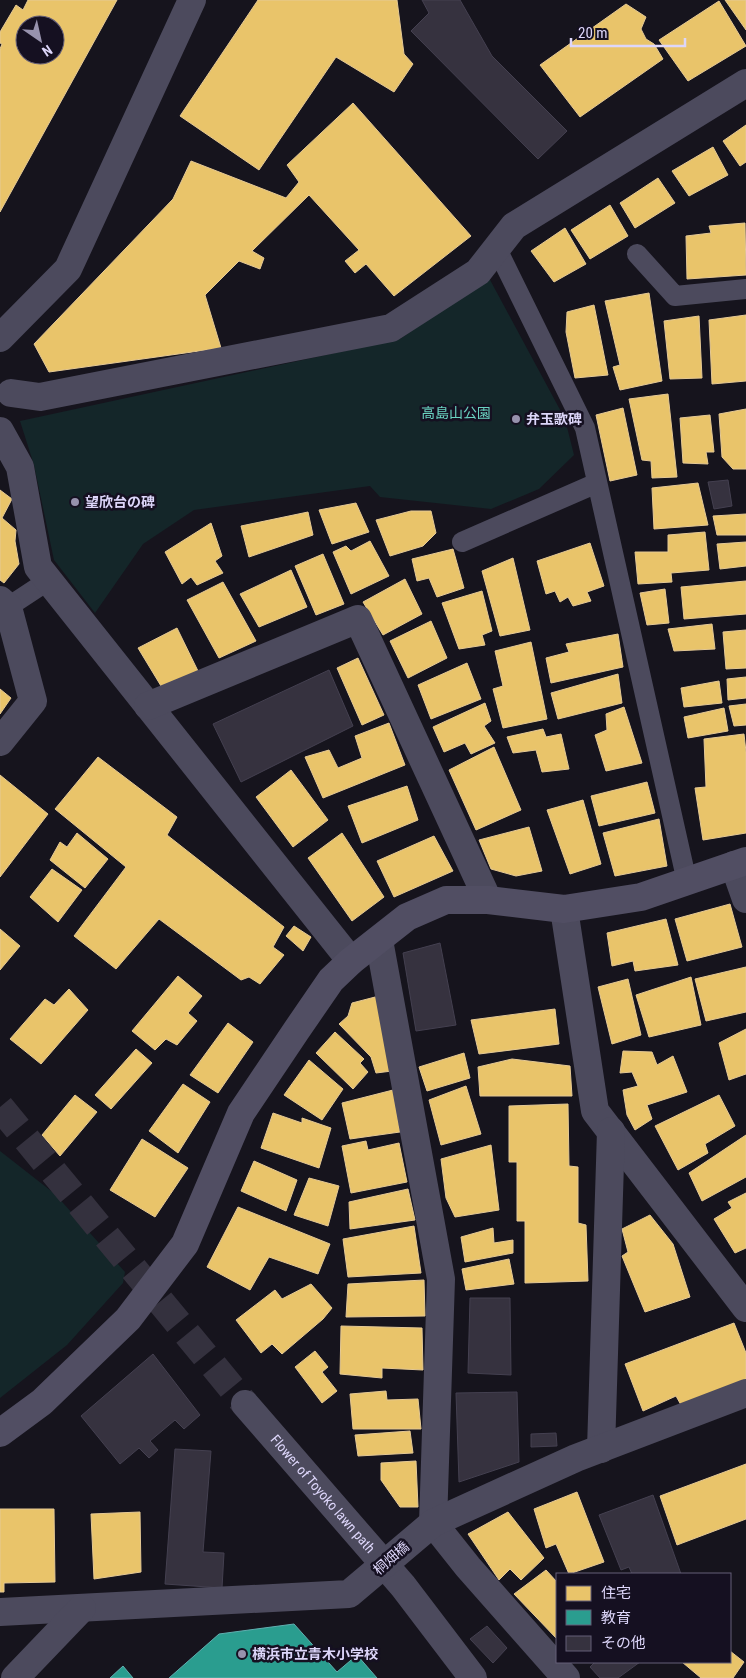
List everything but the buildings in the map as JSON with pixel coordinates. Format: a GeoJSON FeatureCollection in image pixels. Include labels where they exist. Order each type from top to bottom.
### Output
{"type":"FeatureCollection","features":[{"type":"Feature","properties":{"kind":"street"},"geometry":{"type":"LineString","coordinates":[[0,338],[68,269],[192,0]]}},
{"type":"Feature","properties":{"kind":"street"},"geometry":{"type":"LineString","coordinates":[[4,393],[40,397],[391,328],[478,272],[514,226],[746,83]]}},
{"type":"Feature","properties":{"kind":"street"},"geometry":{"type":"LineString","coordinates":[[0,430],[20,467],[41,584],[148,706],[351,962]]}},
{"type":"Feature","properties":{"kind":"street"},"geometry":{"type":"LineString","coordinates":[[0,742],[33,701],[7,603]]}},
{"type":"Feature","properties":{"kind":"street"},"geometry":{"type":"LineString","coordinates":[[148,706],[358,619],[488,900]]}},
{"type":"Feature","properties":{"kind":"street"},"geometry":{"type":"LineString","coordinates":[[0,1433],[42,1402],[128,1319],[185,1244],[241,1113],[331,980],[407,917],[446,900],[488,900],[564,909],[641,897],[740,863],[746,899]]}},
{"type":"Feature","properties":{"kind":"street"},"geometry":{"type":"LineString","coordinates":[[564,909],[595,1111],[746,1308]]}},
{"type":"Feature","properties":{"kind":"street"},"geometry":{"type":"LineString","coordinates":[[378,940],[440,1279],[433,1523],[468,1567],[566,1678]]}},
{"type":"Feature","properties":{"kind":"street"},"geometry":{"type":"LineString","coordinates":[[601,1449],[611,1131]]}},
{"type":"Feature","properties":{"kind":"street","name":"桐畑橋"},"geometry":{"type":"LineString","coordinates":[[82,1608],[349,1594],[433,1523],[601,1449],[746,1393]]}},
{"type":"Feature","properties":{"kind":"street","name":"Flower of Toyoko lawn path"},"geometry":{"type":"LineString","coordinates":[[245,1404],[403,1586],[473,1678]]}},
{"type":"Feature","properties":{"kind":"street"},"geometry":{"type":"LineString","coordinates":[[0,1612],[82,1608]]}},
{"type":"Feature","properties":{"kind":"street"},"geometry":{"type":"LineString","coordinates":[[15,1678],[82,1608]]}},
{"type":"Feature","properties":{"kind":"lane"},"geometry":{"type":"LineString","coordinates":[[496,249],[585,428],[687,882]]}},
{"type":"Feature","properties":{"kind":"lane"},"geometry":{"type":"LineString","coordinates":[[637,254],[675,296],[746,289]]}},
{"type":"Feature","properties":{"kind":"lane"},"geometry":{"type":"LineString","coordinates":[[462,542],[597,483]]}},
{"type":"Feature","properties":{"kind":"lane"},"geometry":{"type":"LineString","coordinates":[[7,603],[41,584]]}},
{"type":"Feature","properties":{"kind":"green space","name":"高島山公園"},"geometry":{"type":"Polygon","coordinates":[[[489,278],[565,419],[574,455],[539,489],[491,509],[380,497],[370,486],[194,510],[143,544],[95,613],[54,560],[34,465],[20,421],[400,339],[489,278]]]}},
{"type":"Feature","properties":{"kind":"green space"},"geometry":{"type":"Polygon","coordinates":[[[0,1151],[55,1194],[125,1272],[123,1283],[67,1345],[0,1398],[0,1151]]]}},
{"type":"Feature","properties":{"kind":"tunnel"},"geometry":{"type":"LineString","coordinates":[[0,1107],[245,1404]]}},
{"type":"Feature","properties":{"kind":"place","name":"弁玉歌碑"},"geometry":{"type":"Point","coordinates":[516,419]}},
{"type":"Feature","properties":{"kind":"place","name":"望欣台の碑"},"geometry":{"type":"Point","coordinates":[75,502]}},
{"type":"Feature","properties":{"kind":"place","name":"横浜市立青木小学校"},"geometry":{"type":"Point","coordinates":[242,1654]}}]}
